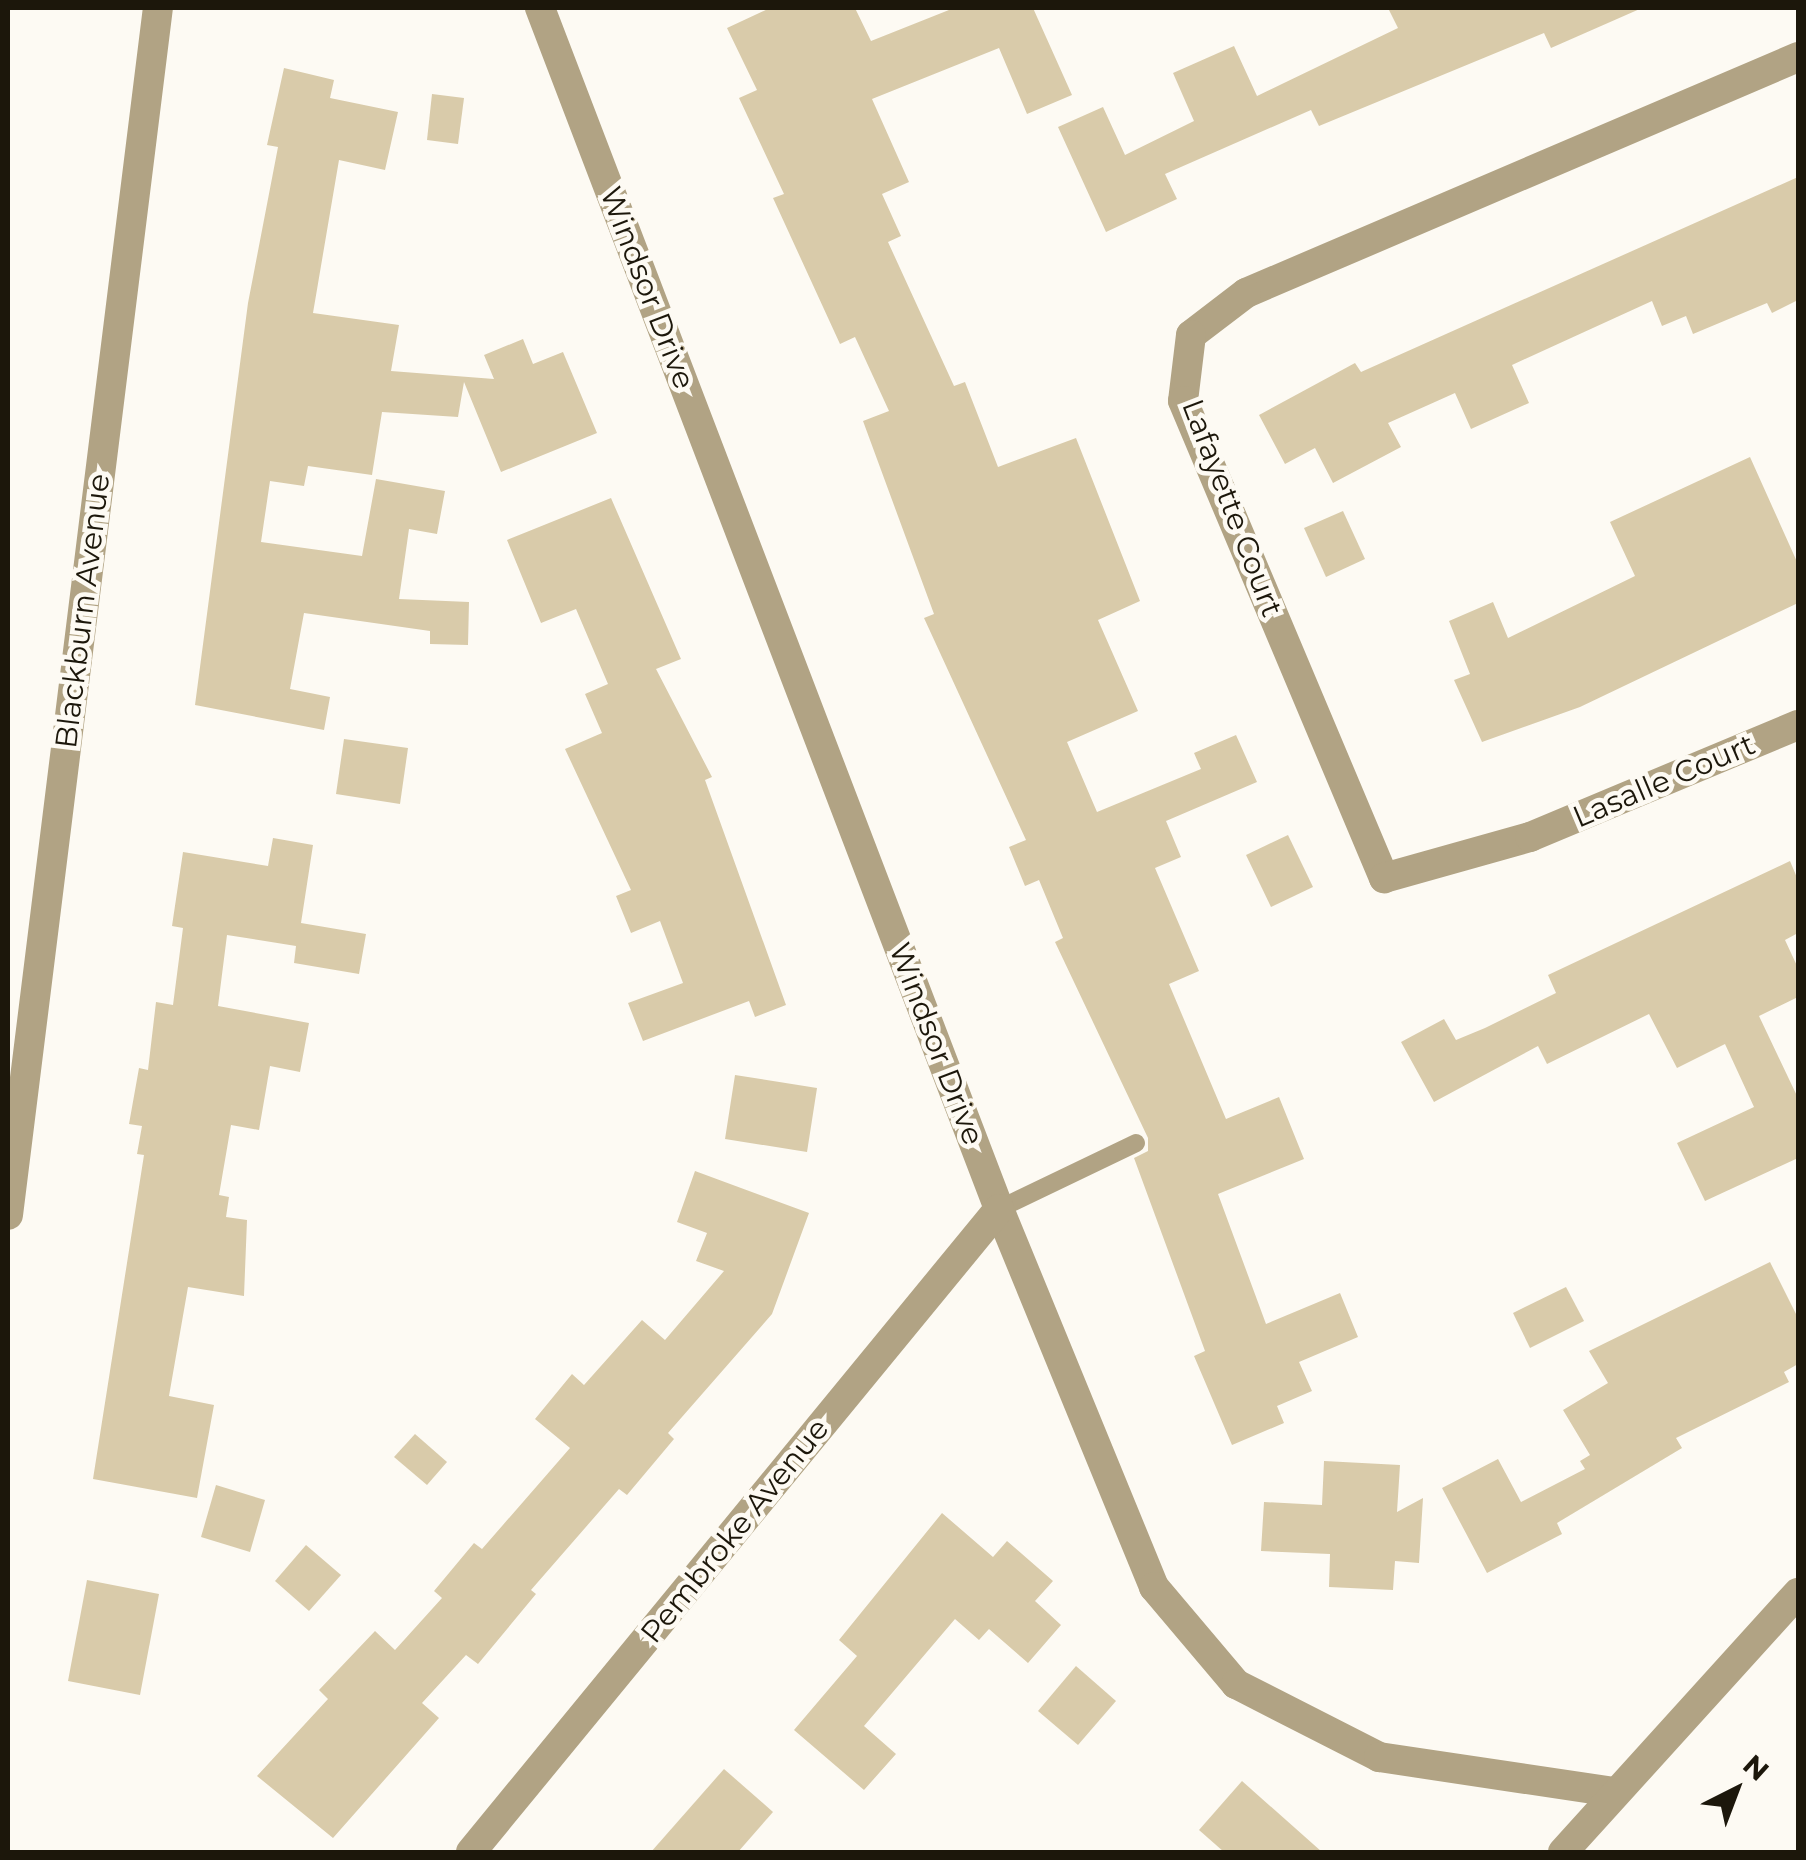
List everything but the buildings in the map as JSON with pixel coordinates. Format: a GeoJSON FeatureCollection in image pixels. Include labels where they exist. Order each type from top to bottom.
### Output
{"type":"FeatureCollection","features":[{"type":"Feature","properties":{"kind":"street","name":"Blackburn Avenue"},"geometry":{"type":"LineString","coordinates":[[8,1216],[158,8]]}},
{"type":"Feature","properties":{"kind":"street","name":"Windsor Drive"},"geometry":{"type":"LineString","coordinates":[[540,8],[999,1209],[1154,1588],[1236,1684],[1378,1757],[1614,1792]]}},
{"type":"Feature","properties":{"kind":"street","name":"Lafayette Court"},"geometry":{"type":"LineString","coordinates":[[1530,837],[1384,878],[1183,401],[1191,335],[1246,294],[1798,57]]}},
{"type":"Feature","properties":{"kind":"street","name":"Lasalle Court"},"geometry":{"type":"LineString","coordinates":[[1530,837],[1798,725]]}},
{"type":"Feature","properties":{"kind":"street","name":"Pembroke Avenue"},"geometry":{"type":"LineString","coordinates":[[471,1852],[999,1209]]}},
{"type":"Feature","properties":{"kind":"street"},"geometry":{"type":"LineString","coordinates":[[1564,1852],[1798,1592]]}},
{"type":"Feature","properties":{"kind":"lane"},"geometry":{"type":"LineString","coordinates":[[999,1209],[1136,1142]]}}]}
